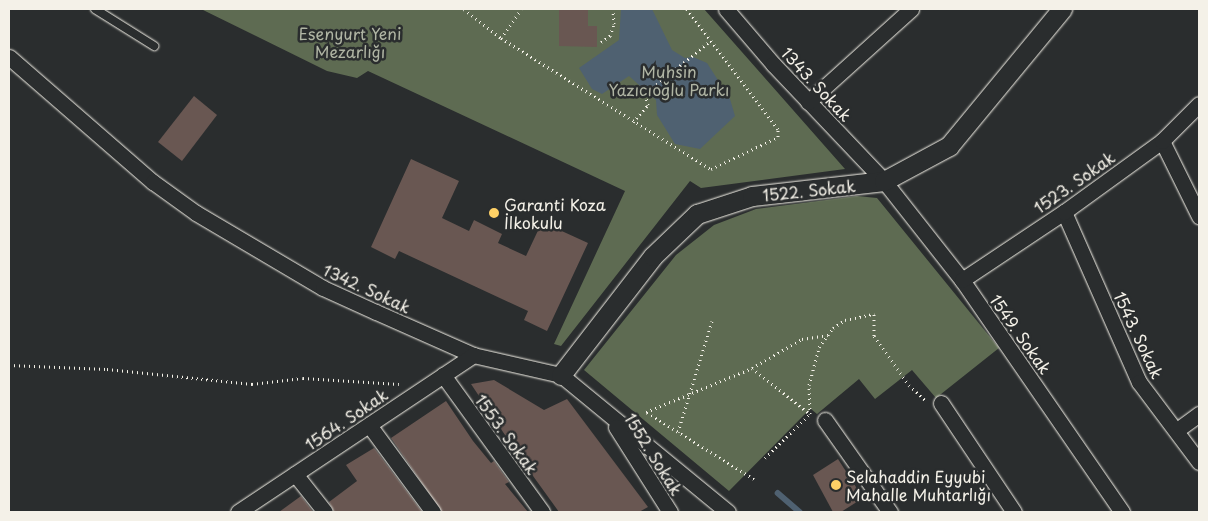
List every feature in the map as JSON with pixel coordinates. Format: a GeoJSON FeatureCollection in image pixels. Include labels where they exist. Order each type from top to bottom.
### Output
{"type":"FeatureCollection","features":[{"type":"Feature","properties":{"kind":"street","name":"1343. Sokak"},"geometry":{"type":"LineString","coordinates":[[726,9],[808,102],[884,181]]}},
{"type":"Feature","properties":{"kind":"street"},"geometry":{"type":"LineString","coordinates":[[808,102],[911,9]]}},
{"type":"Feature","properties":{"kind":"street","name":"1522. Sokak"},"geometry":{"type":"LineString","coordinates":[[561,375],[653,256],[698,214],[752,196],[884,181],[949,146],[1062,9]]}},
{"type":"Feature","properties":{"kind":"street","name":"1342. Sokak"},"geometry":{"type":"LineString","coordinates":[[9,57],[153,182],[196,213],[323,288],[473,355],[561,375],[728,512]]}},
{"type":"Feature","properties":{"kind":"street","name":"1523. Sokak"},"geometry":{"type":"LineString","coordinates":[[962,280],[1064,212],[1162,141],[1199,104]]}},
{"type":"Feature","properties":{"kind":"street"},"geometry":{"type":"LineString","coordinates":[[1162,141],[1199,216]]}},
{"type":"Feature","properties":{"kind":"street","name":"1549. Sokak"},"geometry":{"type":"LineString","coordinates":[[884,181],[962,280],[1122,512]]}},
{"type":"Feature","properties":{"kind":"street","name":"1543. Sokak"},"geometry":{"type":"LineString","coordinates":[[1064,212],[1139,382],[1177,430],[1199,462]]}},
{"type":"Feature","properties":{"kind":"street","name":"1564. Sokak"},"geometry":{"type":"LineString","coordinates":[[238,512],[473,355]]}},
{"type":"Feature","properties":{"kind":"street","name":"1553. Sokak"},"geometry":{"type":"LineString","coordinates":[[444,376],[542,512]]}},
{"type":"Feature","properties":{"kind":"street"},"geometry":{"type":"LineString","coordinates":[[941,403],[1014,512]]}},
{"type":"Feature","properties":{"kind":"street"},"geometry":{"type":"LineString","coordinates":[[1177,430],[1199,414]]}},
{"type":"Feature","properties":{"kind":"street","name":"1552. Sokak"},"geometry":{"type":"LineString","coordinates":[[609,415],[670,512]]}},
{"type":"Feature","properties":{"kind":"street"},"geometry":{"type":"LineString","coordinates":[[825,420],[890,512]]}},
{"type":"Feature","properties":{"kind":"street"},"geometry":{"type":"LineString","coordinates":[[369,425],[433,512]]}},
{"type":"Feature","properties":{"kind":"street"},"geometry":{"type":"LineString","coordinates":[[295,474],[325,512]]}},
{"type":"Feature","properties":{"kind":"lane"},"geometry":{"type":"LineString","coordinates":[[94,9],[154,46]]}},
{"type":"Feature","properties":{"kind":"path"},"geometry":{"type":"LineString","coordinates":[[464,9],[500,38],[711,169],[778,137],[778,129],[710,42],[687,9]]}},
{"type":"Feature","properties":{"kind":"path"},"geometry":{"type":"LineString","coordinates":[[500,38],[521,9]]}},
{"type":"Feature","properties":{"kind":"path"},"geometry":{"type":"LineString","coordinates":[[601,42],[610,36],[614,24],[613,9]]}},
{"type":"Feature","properties":{"kind":"path"},"geometry":{"type":"LineString","coordinates":[[633,122],[648,105],[646,94],[689,57],[710,42]]}},
{"type":"Feature","properties":{"kind":"path"},"geometry":{"type":"LineString","coordinates":[[765,458],[810,414],[812,368],[819,347],[828,335],[845,320],[874,314],[874,336],[909,385],[924,400],[941,403]]}},
{"type":"Feature","properties":{"kind":"path"},"geometry":{"type":"LineString","coordinates":[[678,432],[712,321]]}},
{"type":"Feature","properties":{"kind":"path"},"geometry":{"type":"LineString","coordinates":[[754,479],[646,412],[752,368],[802,339],[828,335]]}},
{"type":"Feature","properties":{"kind":"path"},"geometry":{"type":"LineString","coordinates":[[9,365],[107,369],[252,384],[303,378],[402,384]]}},
{"type":"Feature","properties":{"kind":"path"},"geometry":{"type":"LineString","coordinates":[[752,368],[810,414],[825,420]]}},
{"type":"Feature","properties":{"kind":"green space"},"geometry":{"type":"Polygon","coordinates":[[[201,9],[704,9],[845,169],[701,188],[690,181],[561,346],[554,344],[625,191],[368,71],[357,78],[327,71],[201,9]]]}},
{"type":"Feature","properties":{"kind":"green space"},"geometry":{"type":"Polygon","coordinates":[[[857,196],[877,198],[999,348],[936,398],[912,370],[875,399],[859,379],[817,414],[811,409],[804,415],[729,491],[584,370],[676,255],[714,225],[756,209],[857,196]]]}},
{"type":"Feature","properties":{"kind":"water"},"geometry":{"type":"Polygon","coordinates":[[[621,9],[652,9],[672,50],[685,58],[693,57],[707,63],[730,99],[735,116],[700,149],[675,144],[657,115],[656,100],[629,76],[602,94],[592,89],[579,68],[619,40],[621,9]]]}},
{"type":"Feature","properties":{"kind":"building"},"geometry":{"type":"Polygon","coordinates":[[[559,9],[588,9],[588,26],[597,26],[597,47],[559,46],[559,9]]]}},
{"type":"Feature","properties":{"kind":"building"},"geometry":{"type":"Polygon","coordinates":[[[194,96],[217,115],[182,161],[158,142],[194,96]]]}},
{"type":"Feature","properties":{"kind":"building"},"geometry":{"type":"Polygon","coordinates":[[[411,159],[459,181],[442,218],[469,231],[474,220],[502,234],[498,243],[526,256],[542,222],[588,243],[547,331],[524,320],[528,311],[399,251],[395,259],[371,247],[411,159]]]}},
{"type":"Feature","properties":{"kind":"building"},"geometry":{"type":"Polygon","coordinates":[[[494,380],[544,410],[567,399],[648,507],[639,512],[559,512],[528,469],[524,471],[509,450],[513,447],[471,384],[494,380]]]}},
{"type":"Feature","properties":{"kind":"building"},"geometry":{"type":"Polygon","coordinates":[[[446,401],[473,441],[491,463],[494,461],[509,482],[505,484],[528,512],[442,512],[391,438],[446,401]]]}},
{"type":"Feature","properties":{"kind":"building"},"geometry":{"type":"Polygon","coordinates":[[[374,448],[422,512],[334,512],[329,502],[357,481],[346,465],[374,448]]]}},
{"type":"Feature","properties":{"kind":"building","name":"Selahaddin Eyyubi Mahalle Muhtarlığı"},"geometry":{"type":"Polygon","coordinates":[[[838,459],[863,498],[841,512],[833,512],[813,475],[838,459]]]}},
{"type":"Feature","properties":{"kind":"building"},"geometry":{"type":"Polygon","coordinates":[[[301,496],[313,512],[279,512],[301,496]]]}},
{"type":"Feature","properties":{"kind":"waterway"},"geometry":{"type":"LineString","coordinates":[[778,493],[800,512]]}},
{"type":"Feature","properties":{"kind":"place","name":"Garanti Koza İlkokulu"},"geometry":{"type":"Point","coordinates":[494,213]}},
{"type":"Feature","properties":{"kind":"place","name":"Selahaddin Eyyubi Mahalle Muhtarlığı"},"geometry":{"type":"Point","coordinates":[836,485]}},
{"type":"Feature","properties":{"kind":"park label","name":"Esenyurt Yeni Mezarlığı"},"geometry":{"type":"Point","coordinates":[350,42]}},
{"type":"Feature","properties":{"kind":"park label","name":"Muhsin Yazıcıoğlu Parkı"},"geometry":{"type":"Point","coordinates":[669,80]}}]}
